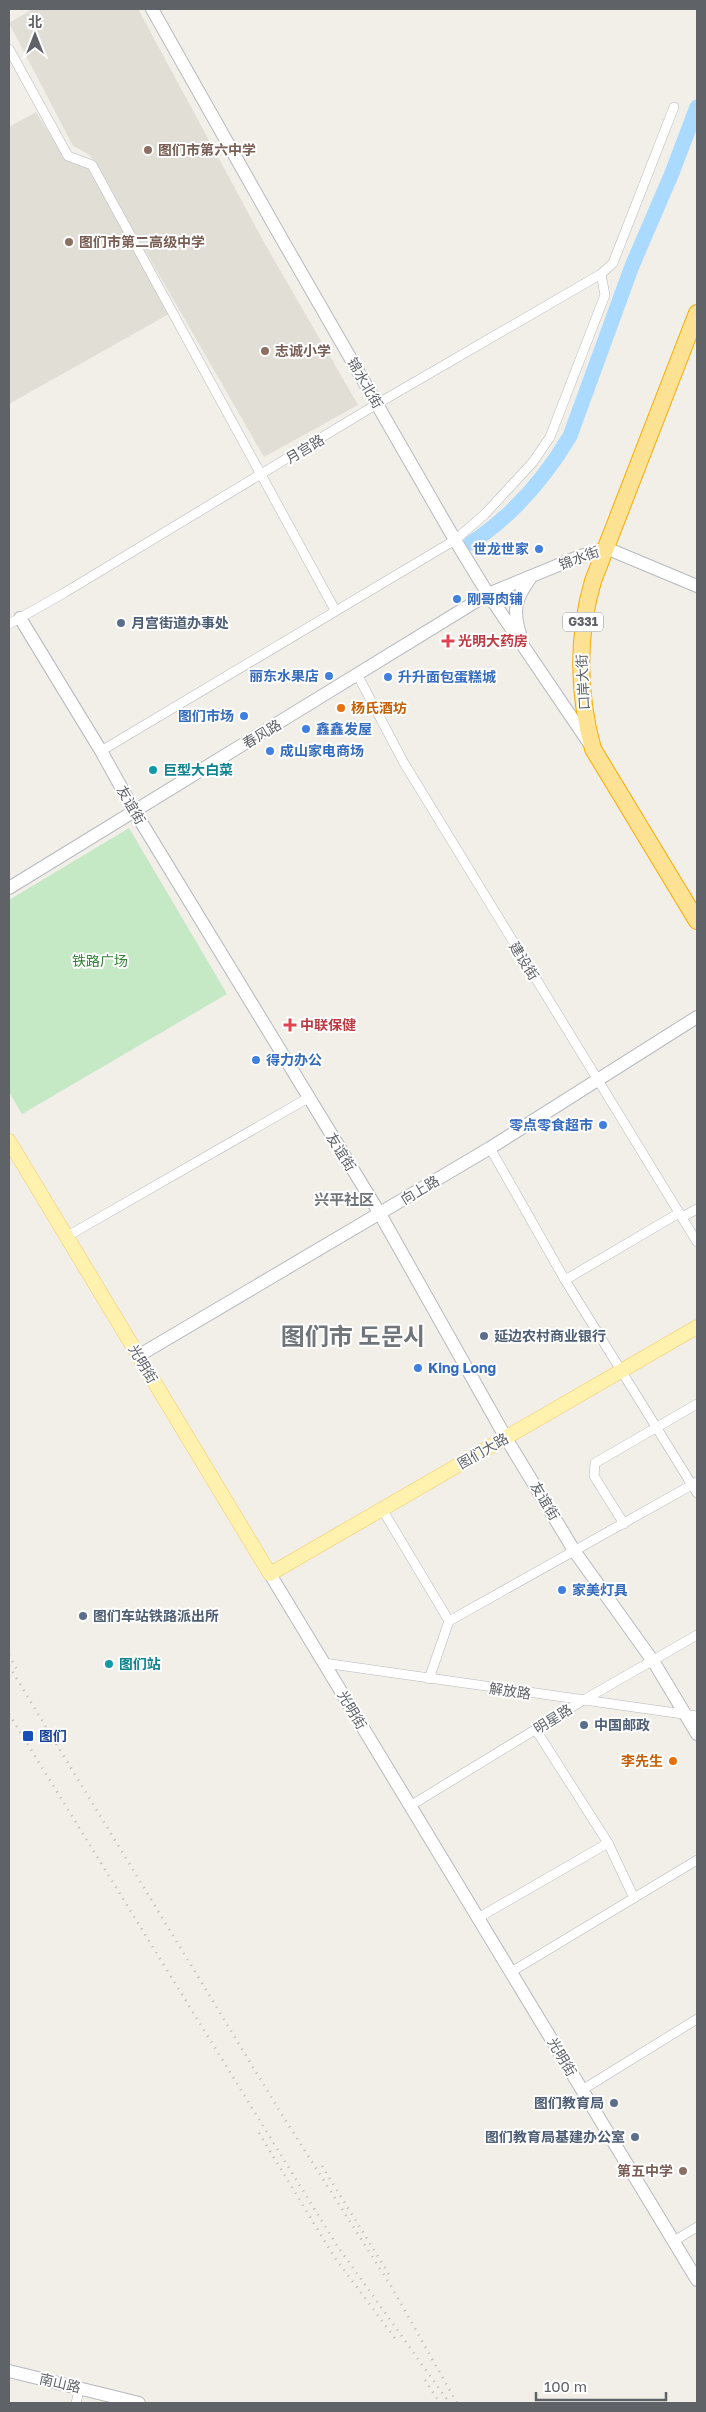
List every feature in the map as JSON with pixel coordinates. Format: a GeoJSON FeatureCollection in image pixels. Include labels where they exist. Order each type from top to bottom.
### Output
{"type":"FeatureCollection","features":[{"type":"Feature","properties":{"kind":"highway","name":"口岸大街"},"geometry":{"type":"LineString","coordinates":[[697,313],[593,581],[582,626],[582,696],[586,723],[593,749],[697,921]]}},
{"type":"Feature","properties":{"kind":"main road","name":"光明街"},"geometry":{"type":"LineString","coordinates":[[9,1141],[270,1574]]}},
{"type":"Feature","properties":{"kind":"main road","name":"图们大路"},"geometry":{"type":"LineString","coordinates":[[270,1574],[697,1327]]}},
{"type":"Feature","properties":{"kind":"street","name":"锦水北街"},"geometry":{"type":"LineString","coordinates":[[152,9],[455,540],[488,594],[593,749]]}},
{"type":"Feature","properties":{"kind":"street"},"geometry":{"type":"LineString","coordinates":[[9,49],[68,156],[92,165],[263,474],[335,610]]}},
{"type":"Feature","properties":{"kind":"street"},"geometry":{"type":"LineString","coordinates":[[101,751],[455,540],[485,514],[533,462],[550,436],[605,295],[601,274],[613,263],[674,107]]}},
{"type":"Feature","properties":{"kind":"street","name":"月宫路"},"geometry":{"type":"LineString","coordinates":[[14,621],[378,404],[601,274]]}},
{"type":"Feature","properties":{"kind":"street","name":"锦水街"},"geometry":{"type":"LineString","coordinates":[[488,594],[578,556],[606,548],[697,586]]}},
{"type":"Feature","properties":{"kind":"street"},"geometry":{"type":"LineString","coordinates":[[525,648],[515,618],[517,599],[532,576]]}},
{"type":"Feature","properties":{"kind":"street","name":"春风路"},"geometry":{"type":"LineString","coordinates":[[9,888],[358,676],[488,594]]}},
{"type":"Feature","properties":{"kind":"street","name":"友谊街"},"geometry":{"type":"LineString","coordinates":[[14,621],[101,751],[134,812],[380,1214],[506,1438],[575,1552],[692,1716],[697,1734]]}},
{"type":"Feature","properties":{"kind":"street","name":"建设街"},"geometry":{"type":"LineString","coordinates":[[358,676],[404,763],[697,1242]]}},
{"type":"Feature","properties":{"kind":"street","name":"向上路"},"geometry":{"type":"LineString","coordinates":[[138,1356],[490,1148],[697,1017]]}},
{"type":"Feature","properties":{"kind":"street"},"geometry":{"type":"LineString","coordinates":[[66,1236],[308,1098]]}},
{"type":"Feature","properties":{"kind":"street"},"geometry":{"type":"LineString","coordinates":[[490,1148],[565,1280],[656,1428],[694,1483],[697,1493]]}},
{"type":"Feature","properties":{"kind":"street"},"geometry":{"type":"LineString","coordinates":[[565,1280],[681,1215],[697,1209]]}},
{"type":"Feature","properties":{"kind":"street"},"geometry":{"type":"LineString","coordinates":[[624,1524],[594,1476],[595,1463],[697,1404]]}},
{"type":"Feature","properties":{"kind":"street"},"geometry":{"type":"LineString","coordinates":[[429,1679],[449,1621],[575,1552],[694,1483]]}},
{"type":"Feature","properties":{"kind":"street"},"geometry":{"type":"LineString","coordinates":[[382,1509],[449,1621]]}},
{"type":"Feature","properties":{"kind":"street","name":"光明街"},"geometry":{"type":"LineString","coordinates":[[270,1574],[697,2280]]}},
{"type":"Feature","properties":{"kind":"street","name":"明星路"},"geometry":{"type":"LineString","coordinates":[[410,1806],[582,1701],[697,1635]]}},
{"type":"Feature","properties":{"kind":"street","name":"解放路"},"geometry":{"type":"LineString","coordinates":[[324,1663],[692,1716]]}},
{"type":"Feature","properties":{"kind":"street"},"geometry":{"type":"LineString","coordinates":[[536,1730],[608,1843],[634,1898]]}},
{"type":"Feature","properties":{"kind":"street"},"geometry":{"type":"LineString","coordinates":[[478,1918],[608,1843]]}},
{"type":"Feature","properties":{"kind":"street"},"geometry":{"type":"LineString","coordinates":[[511,1972],[697,1860]]}},
{"type":"Feature","properties":{"kind":"street"},"geometry":{"type":"LineString","coordinates":[[582,2090],[697,2019]]}},
{"type":"Feature","properties":{"kind":"street"},"geometry":{"type":"LineString","coordinates":[[674,2241],[697,2227]]}},
{"type":"Feature","properties":{"kind":"street","name":"南山路"},"geometry":{"type":"LineString","coordinates":[[9,2372],[80,2387],[139,2403]]}},
{"type":"Feature","properties":{"kind":"street"},"geometry":{"type":"LineString","coordinates":[[76,2403],[80,2387]]}},
{"type":"Feature","properties":{"kind":"shaded area","name":"图们市第六中学"},"geometry":{"type":"Polygon","coordinates":[[[33,9],[138,9],[265,244],[358,405],[264,457],[90,155],[73,146],[9,23],[33,9]]]}},
{"type":"Feature","properties":{"kind":"shaded area","name":"图们市第二高级中学"},"geometry":{"type":"Polygon","coordinates":[[[36,112],[64,157],[89,169],[169,314],[9,404],[9,127],[36,112]]]}},
{"type":"Feature","properties":{"kind":"green space","name":"铁路广场"},"geometry":{"type":"Polygon","coordinates":[[[129,828],[227,994],[22,1114],[9,1092],[9,900],[129,828]]]}},
{"type":"Feature","properties":{"kind":"waterway"},"geometry":{"type":"LineString","coordinates":[[471,543],[514,508],[550,467],[570,436],[632,266],[672,173],[697,107]]}},
{"type":"Feature","properties":{"kind":"railway"},"geometry":{"type":"LineString","coordinates":[[9,1655],[18,1672]]}},
{"type":"Feature","properties":{"kind":"railway"},"geometry":{"type":"LineString","coordinates":[[9,1666],[284,2118],[391,2286],[457,2403]]}},
{"type":"Feature","properties":{"kind":"railway"},"geometry":{"type":"LineString","coordinates":[[9,1714],[336,2244],[448,2401]]}},
{"type":"Feature","properties":{"kind":"railway"},"geometry":{"type":"LineString","coordinates":[[259,2133],[335,2258],[397,2341]]}},
{"type":"Feature","properties":{"kind":"railway"},"geometry":{"type":"LineString","coordinates":[[322,2166],[390,2276]]}},
{"type":"Feature","properties":{"kind":"railway"},"geometry":{"type":"LineString","coordinates":[[425,2380],[440,2403]]}},
{"type":"Feature","properties":{"kind":"place","name":"图们市第六中学"},"geometry":{"type":"Point","coordinates":[148,150]}},
{"type":"Feature","properties":{"kind":"place","name":"图们市第二高级中学"},"geometry":{"type":"Point","coordinates":[69,242]}},
{"type":"Feature","properties":{"kind":"place","name":"志诚小学"},"geometry":{"type":"Point","coordinates":[265,351]}},
{"type":"Feature","properties":{"kind":"place","name":"世龙世家"},"geometry":{"type":"Point","coordinates":[539,549]}},
{"type":"Feature","properties":{"kind":"place","name":"刚哥肉铺"},"geometry":{"type":"Point","coordinates":[457,599]}},
{"type":"Feature","properties":{"kind":"place","name":"月宫街道办事处"},"geometry":{"type":"Point","coordinates":[121,623]}},
{"type":"Feature","properties":{"kind":"place","name":"光明大药房"},"geometry":{"type":"Point","coordinates":[448,641]}},
{"type":"Feature","properties":{"kind":"place","name":"丽东水果店"},"geometry":{"type":"Point","coordinates":[329,676]}},
{"type":"Feature","properties":{"kind":"place","name":"升升面包蛋糕城"},"geometry":{"type":"Point","coordinates":[388,677]}},
{"type":"Feature","properties":{"kind":"place","name":"杨氏酒坊"},"geometry":{"type":"Point","coordinates":[341,708]}},
{"type":"Feature","properties":{"kind":"place","name":"图们市场"},"geometry":{"type":"Point","coordinates":[244,716]}},
{"type":"Feature","properties":{"kind":"place","name":"鑫鑫发屋"},"geometry":{"type":"Point","coordinates":[306,729]}},
{"type":"Feature","properties":{"kind":"place","name":"成山家电商场"},"geometry":{"type":"Point","coordinates":[270,751]}},
{"type":"Feature","properties":{"kind":"place","name":"巨型大白菜"},"geometry":{"type":"Point","coordinates":[153,770]}},
{"type":"Feature","properties":{"kind":"place","name":"中联保健"},"geometry":{"type":"Point","coordinates":[290,1025]}},
{"type":"Feature","properties":{"kind":"place","name":"得力办公"},"geometry":{"type":"Point","coordinates":[256,1060]}},
{"type":"Feature","properties":{"kind":"place","name":"零点零食超市"},"geometry":{"type":"Point","coordinates":[603,1125]}},
{"type":"Feature","properties":{"kind":"place","name":"延边农村商业银行"},"geometry":{"type":"Point","coordinates":[484,1336]}},
{"type":"Feature","properties":{"kind":"place","name":"King Long"},"geometry":{"type":"Point","coordinates":[418,1368]}},
{"type":"Feature","properties":{"kind":"place","name":"家美灯具"},"geometry":{"type":"Point","coordinates":[562,1590]}},
{"type":"Feature","properties":{"kind":"place","name":"图们车站铁路派出所"},"geometry":{"type":"Point","coordinates":[83,1616]}},
{"type":"Feature","properties":{"kind":"place","name":"图们站"},"geometry":{"type":"Point","coordinates":[109,1664]}},
{"type":"Feature","properties":{"kind":"place","name":"中国邮政"},"geometry":{"type":"Point","coordinates":[584,1725]}},
{"type":"Feature","properties":{"kind":"place","name":"图们"},"geometry":{"type":"Point","coordinates":[28,1736]}},
{"type":"Feature","properties":{"kind":"place","name":"李先生"},"geometry":{"type":"Point","coordinates":[673,1761]}},
{"type":"Feature","properties":{"kind":"place","name":"图们教育局"},"geometry":{"type":"Point","coordinates":[614,2103]}},
{"type":"Feature","properties":{"kind":"place","name":"图们教育局基建办公室"},"geometry":{"type":"Point","coordinates":[635,2137]}},
{"type":"Feature","properties":{"kind":"place","name":"第五中学"},"geometry":{"type":"Point","coordinates":[683,2171]}},
{"type":"Feature","properties":{"kind":"district","name":"兴平社区"},"geometry":{"type":"Point","coordinates":[344,1200]}},
{"type":"Feature","properties":{"kind":"district","name":"图们市 도문시"},"geometry":{"type":"Point","coordinates":[353,1337]}}]}
